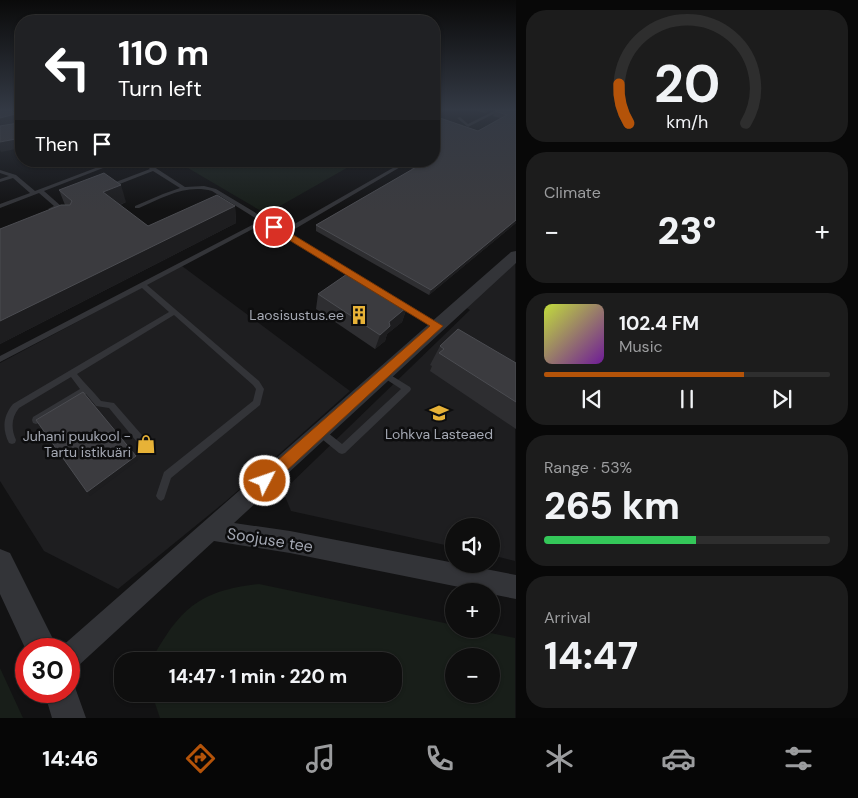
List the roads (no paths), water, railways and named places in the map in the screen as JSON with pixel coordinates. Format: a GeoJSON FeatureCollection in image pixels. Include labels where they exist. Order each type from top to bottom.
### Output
{"type":"FeatureCollection","features":[{"type":"Feature","properties":{"kind":"street"},"geometry":{"type":"LineString","coordinates":[[210,530],[516,255]]}},
{"type":"Feature","properties":{"kind":"street","name":"Soojuse tee"},"geometry":{"type":"LineString","coordinates":[[80,647],[210,530],[290,542],[516,588]]}},
{"type":"Feature","properties":{"kind":"street"},"geometry":{"type":"LineString","coordinates":[[0,563],[37,638]]}},
{"type":"Feature","properties":{"kind":"street"},"geometry":{"type":"LineString","coordinates":[[64,703],[69,718]]}},
{"type":"Feature","properties":{"kind":"lane"},"geometry":{"type":"LineString","coordinates":[[0,206],[103,167]]}},
{"type":"Feature","properties":{"kind":"lane"},"geometry":{"type":"LineString","coordinates":[[150,167],[184,188]]}},
{"type":"Feature","properties":{"kind":"lane"},"geometry":{"type":"LineString","coordinates":[[284,233],[398,167]]}},
{"type":"Feature","properties":{"kind":"lane"},"geometry":{"type":"LineString","coordinates":[[102,189],[153,169]]}},
{"type":"Feature","properties":{"kind":"lane"},"geometry":{"type":"LineString","coordinates":[[0,171],[14,176],[66,213]]}},
{"type":"Feature","properties":{"kind":"lane"},"geometry":{"type":"LineString","coordinates":[[0,181],[14,176]]}},
{"type":"Feature","properties":{"kind":"lane"},"geometry":{"type":"LineString","coordinates":[[137,207],[184,188],[202,186],[214,190],[367,283]]}},
{"type":"Feature","properties":{"kind":"lane"},"geometry":{"type":"LineString","coordinates":[[42,213],[67,203]]}},
{"type":"Feature","properties":{"kind":"lane"},"geometry":{"type":"LineString","coordinates":[[0,359],[264,220]]}},
{"type":"Feature","properties":{"kind":"lane"},"geometry":{"type":"LineString","coordinates":[[142,284],[256,383],[260,389],[260,399],[167,475],[161,496]]}},
{"type":"Feature","properties":{"kind":"lane"},"geometry":{"type":"LineString","coordinates":[[392,298],[438,326]]}},
{"type":"Feature","properties":{"kind":"lane"},"geometry":{"type":"LineString","coordinates":[[12,440],[8,421],[11,411],[174,312]]}},
{"type":"Feature","properties":{"kind":"lane"},"geometry":{"type":"LineString","coordinates":[[72,373],[84,390],[88,391],[99,404],[111,405],[145,445]]}},
{"type":"Feature","properties":{"kind":"lane"},"geometry":{"type":"LineString","coordinates":[[320,432],[342,450],[407,390],[384,374]]}},
{"type":"Feature","properties":{"kind":"lane"},"geometry":{"type":"LineString","coordinates":[[36,420],[84,390]]}},
{"type":"Feature","properties":{"kind":"place","name":"Laosisustus.ee"},"geometry":{"type":"Point","coordinates":[359,315]}},
{"type":"Feature","properties":{"kind":"place","name":"Lohkva Lasteaed"},"geometry":{"type":"Point","coordinates":[439,413]}},
{"type":"Feature","properties":{"kind":"place","name":"Juhani puukool - Tartu istikuäri"},"geometry":{"type":"Point","coordinates":[146,444]}}]}
